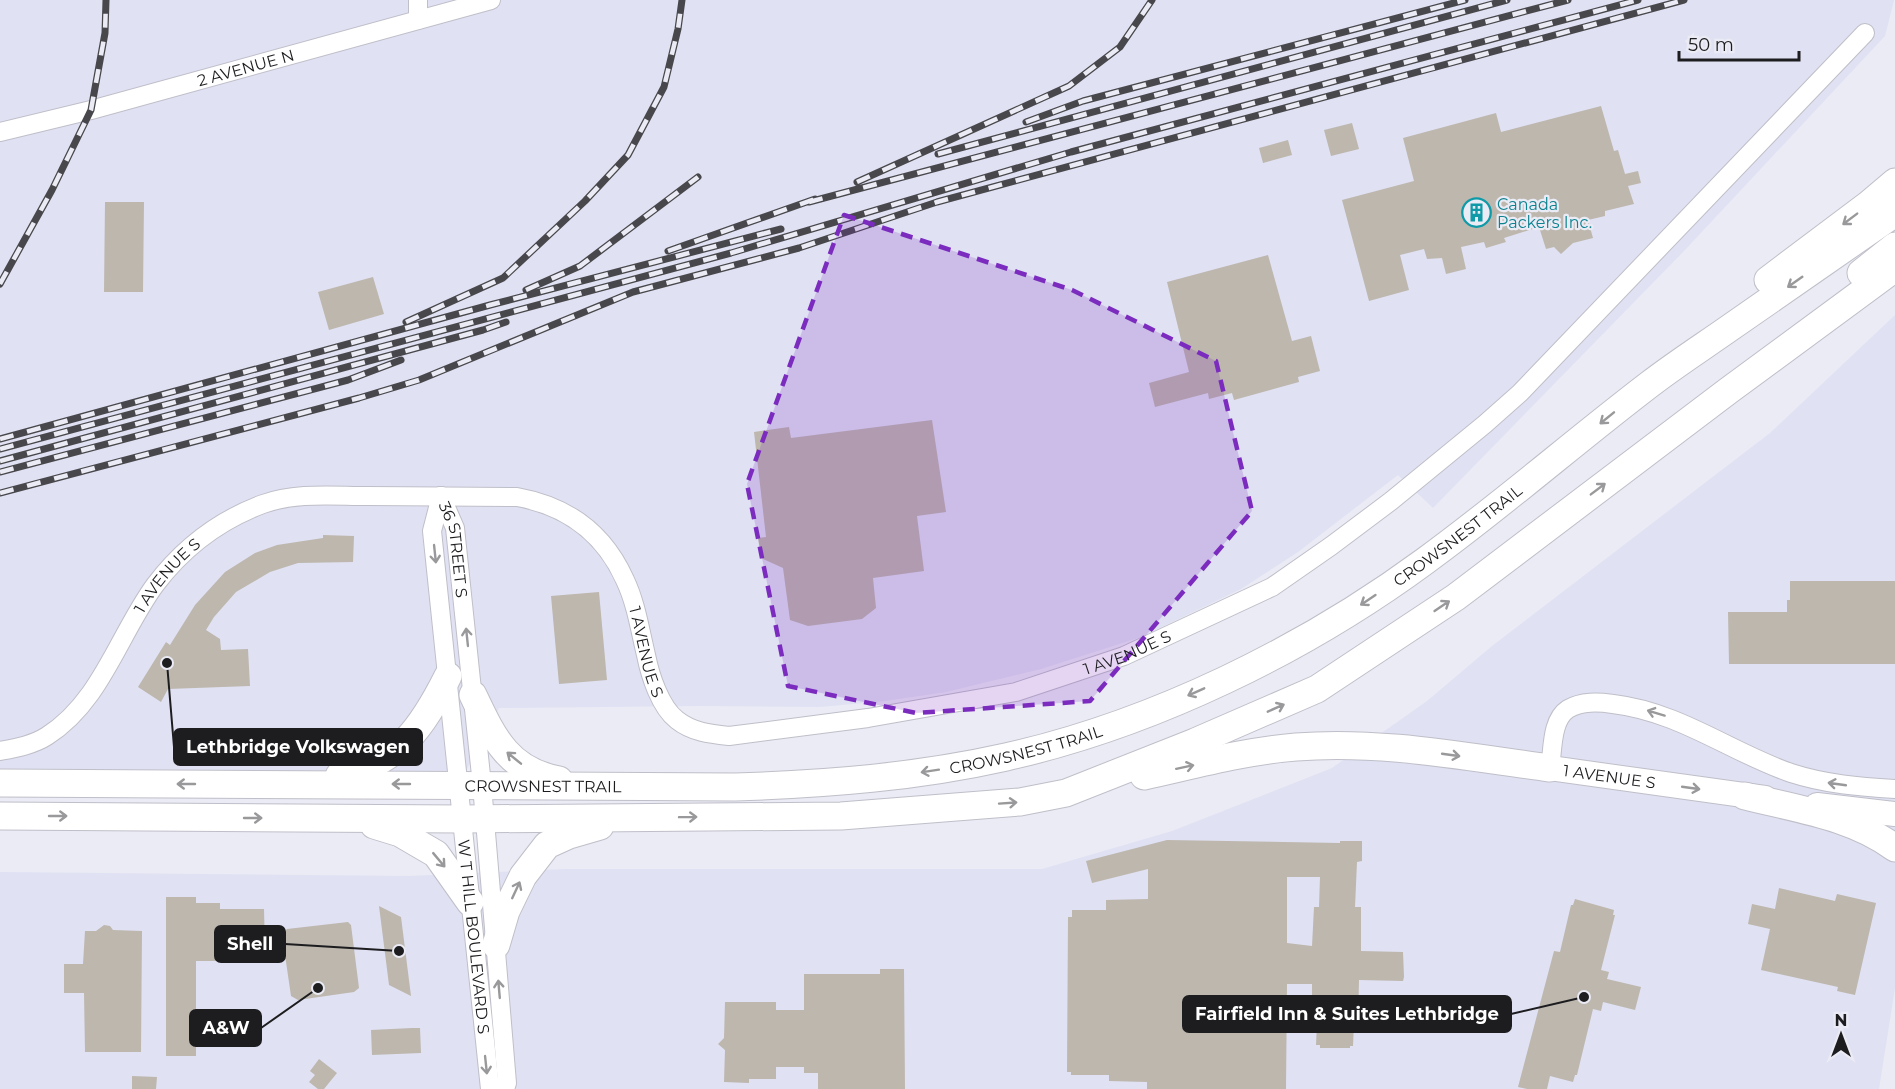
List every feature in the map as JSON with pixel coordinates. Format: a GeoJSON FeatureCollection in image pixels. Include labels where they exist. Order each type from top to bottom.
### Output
{"type":"FeatureCollection","features":[{"type":"Feature","properties":{"kind":"highway"},"geometry":{"type":"LineString","coordinates":[[1653,382],[1750,294],[1895,182]]}},
{"type":"Feature","properties":{"kind":"highway","name":"CROWSNEST TRAIL"},"geometry":{"type":"LineString","coordinates":[[0,783],[816,785],[889,777],[1007,757],[1068,741],[1132,718],[1245,670],[1310,636],[1355,608],[1440,550],[1653,382],[1895,213]]}},
{"type":"Feature","properties":{"kind":"highway"},"geometry":{"type":"LineString","coordinates":[[1728,391],[1838,292],[1895,246]]}},
{"type":"Feature","properties":{"kind":"highway","name":"CROWSNEST TRAIL"},"geometry":{"type":"LineString","coordinates":[[0,816],[473,819],[842,816],[1020,802],[1066,793],[1195,742],[1317,689],[1456,597],[1895,268]]}},
{"type":"Feature","properties":{"kind":"highway"},"geometry":{"type":"LineString","coordinates":[[287,784],[342,776],[377,764],[410,739],[448,676]]}},
{"type":"Feature","properties":{"kind":"highway"},"geometry":{"type":"LineString","coordinates":[[473,695],[492,736],[511,758],[543,777],[586,786]]}},
{"type":"Feature","properties":{"kind":"highway"},"geometry":{"type":"LineString","coordinates":[[1066,793],[1243,755],[1296,747],[1392,748],[1550,768]]}},
{"type":"Feature","properties":{"kind":"highway"},"geometry":{"type":"LineString","coordinates":[[1745,796],[1843,820],[1867,830],[1895,848]]}},
{"type":"Feature","properties":{"kind":"highway"},"geometry":{"type":"LineString","coordinates":[[496,945],[506,911],[523,876],[547,845],[569,835],[629,817]]}},
{"type":"Feature","properties":{"kind":"highway"},"geometry":{"type":"LineString","coordinates":[[350,818],[400,833],[436,854],[470,902]]}},
{"type":"Feature","properties":{"kind":"main road","name":"1 AVENUE S"},"geometry":{"type":"LineString","coordinates":[[1550,768],[1745,796],[1895,814]]}},
{"type":"Feature","properties":{"kind":"street"},"geometry":{"type":"LineString","coordinates":[[418,0],[418,20]]}},
{"type":"Feature","properties":{"kind":"street","name":"2 AVENUE N"},"geometry":{"type":"LineString","coordinates":[[0,132],[91,110],[491,0]]}},
{"type":"Feature","properties":{"kind":"street","name":"1 AVENUE S"},"geometry":{"type":"LineString","coordinates":[[0,751],[25,746],[47,736],[70,719],[90,694],[154,586],[190,546],[230,519],[266,503],[307,496],[518,497],[548,504],[566,513],[593,532],[616,563],[626,580],[632,599],[651,678],[676,720],[699,732],[729,736],[868,718],[1016,692],[1124,656],[1272,587],[1391,501],[1485,424],[1520,393],[1866,33]]}},
{"type":"Feature","properties":{"kind":"street","name":"36 STREET S"},"geometry":{"type":"LineString","coordinates":[[441,496],[432,531],[448,676],[471,785]]}},
{"type":"Feature","properties":{"kind":"street","name":"36 STREET S"},"geometry":{"type":"LineString","coordinates":[[441,496],[455,528],[473,695],[471,785]]}},
{"type":"Feature","properties":{"kind":"street","name":"1 AVENUE S"},"geometry":{"type":"LineString","coordinates":[[1550,768],[1556,727],[1560,717],[1567,710],[1579,704],[1596,702],[1649,711],[1675,720],[1781,768],[1823,782],[1895,789]]}},
{"type":"Feature","properties":{"kind":"street"},"geometry":{"type":"LineString","coordinates":[[471,785],[473,819]]}},
{"type":"Feature","properties":{"kind":"street","name":"W T HILL BOULEVARD S"},"geometry":{"type":"LineString","coordinates":[[473,819],[470,902],[490,1089]]}},
{"type":"Feature","properties":{"kind":"street","name":"W T HILL BOULEVARD S"},"geometry":{"type":"LineString","coordinates":[[473,819],[496,945],[506,1089]]}},
{"type":"Feature","properties":{"kind":"highlighted area"},"geometry":{"type":"Polygon","coordinates":[[[844,215],[1072,290],[1216,361],[1252,511],[1090,701],[916,713],[788,686],[747,484],[844,215]]]}},
{"type":"Feature","properties":{"kind":"shaded area"},"geometry":{"type":"Polygon","coordinates":[[[0,0],[1894,0],[1885,36],[1684,251],[1433,508],[1398,475],[1298,552],[1241,589],[1141,637],[1041,669],[946,692],[820,707],[499,708],[459,784],[0,783],[0,0]]]}},
{"type":"Feature","properties":{"kind":"shaded area"},"geometry":{"type":"Polygon","coordinates":[[[1895,315],[1895,988],[1879,1089],[0,1089],[0,872],[409,876],[565,869],[1042,869],[1172,831],[1332,768],[1427,701],[1492,646],[1770,433],[1895,315]]]}},
{"type":"Feature","properties":{"kind":"building","name":"Canada Packers Inc."},"geometry":{"type":"Polygon","coordinates":[[[1601,106],[1614,151],[1618,150],[1625,174],[1638,171],[1641,183],[1628,186],[1634,204],[1605,211],[1605,216],[1588,220],[1593,238],[1573,243],[1561,254],[1554,247],[1546,249],[1539,227],[1504,238],[1506,242],[1486,248],[1484,242],[1461,247],[1466,269],[1446,274],[1442,258],[1427,259],[1424,249],[1400,255],[1409,290],[1369,301],[1342,200],[1414,181],[1403,138],[1496,113],[1501,132],[1601,106]]]}},
{"type":"Feature","properties":{"kind":"building"},"geometry":{"type":"Polygon","coordinates":[[[1352,123],[1359,149],[1331,156],[1324,130],[1352,123]]]}},
{"type":"Feature","properties":{"kind":"building"},"geometry":{"type":"Polygon","coordinates":[[[1288,140],[1292,155],[1263,163],[1259,148],[1288,140]]]}},
{"type":"Feature","properties":{"kind":"building"},"geometry":{"type":"Polygon","coordinates":[[[105,202],[144,202],[143,292],[104,292],[105,202]]]}},
{"type":"Feature","properties":{"kind":"building"},"geometry":{"type":"Polygon","coordinates":[[[1268,255],[1292,341],[1311,336],[1320,371],[1298,377],[1299,382],[1234,400],[1232,393],[1209,399],[1208,393],[1155,407],[1149,383],[1189,372],[1167,282],[1268,255]]]}},
{"type":"Feature","properties":{"kind":"building"},"geometry":{"type":"Polygon","coordinates":[[[373,277],[384,314],[329,330],[318,292],[373,277]]]}},
{"type":"Feature","properties":{"kind":"building"},"geometry":{"type":"Polygon","coordinates":[[[932,420],[946,512],[917,516],[924,571],[873,578],[876,608],[862,619],[808,626],[790,620],[783,568],[761,558],[758,538],[766,537],[754,432],[789,427],[791,438],[932,420]]]}},
{"type":"Feature","properties":{"kind":"building"},"geometry":{"type":"Polygon","coordinates":[[[323,535],[354,536],[353,562],[298,563],[270,572],[236,592],[206,630],[220,639],[221,650],[248,649],[250,686],[168,689],[161,702],[138,687],[166,642],[170,645],[195,605],[225,572],[255,553],[277,545],[323,538],[323,535]]]}},
{"type":"Feature","properties":{"kind":"building"},"geometry":{"type":"Polygon","coordinates":[[[1790,581],[1895,581],[1895,664],[1729,664],[1728,612],[1787,612],[1787,600],[1790,600],[1790,581]]]}},
{"type":"Feature","properties":{"kind":"building"},"geometry":{"type":"Polygon","coordinates":[[[599,592],[607,680],[559,684],[551,596],[599,592]]]}},
{"type":"Feature","properties":{"kind":"building"},"geometry":{"type":"Polygon","coordinates":[[[1167,840],[1340,843],[1340,841],[1362,841],[1362,861],[1357,862],[1355,907],[1361,907],[1361,951],[1403,952],[1403,981],[1359,980],[1358,1023],[1354,1023],[1353,1046],[1350,1048],[1320,1048],[1320,1045],[1316,1045],[1317,1023],[1312,1023],[1312,984],[1287,984],[1286,1089],[1147,1089],[1147,1082],[1109,1081],[1109,1075],[1071,1075],[1071,1072],[1067,1072],[1068,917],[1072,917],[1072,910],[1106,910],[1106,900],[1148,899],[1148,869],[1092,883],[1086,861],[1167,840]],[[1287,877],[1287,943],[1312,946],[1314,907],[1319,907],[1320,877],[1287,877]]]}},
{"type":"Feature","properties":{"kind":"building"},"geometry":{"type":"Polygon","coordinates":[[[1779,888],[1835,901],[1837,894],[1876,903],[1855,995],[1837,991],[1838,987],[1761,970],[1770,929],[1748,924],[1752,904],[1775,909],[1779,888]]]}},
{"type":"Feature","properties":{"kind":"building"},"geometry":{"type":"Polygon","coordinates":[[[166,897],[196,897],[196,903],[220,903],[220,909],[264,909],[265,950],[287,929],[348,922],[351,925],[359,988],[354,992],[298,1000],[291,996],[285,955],[220,955],[220,961],[196,961],[196,1056],[166,1056],[166,897]]]}},
{"type":"Feature","properties":{"kind":"building"},"geometry":{"type":"Polygon","coordinates":[[[1575,899],[1614,910],[1613,915],[1615,915],[1601,970],[1609,972],[1607,979],[1641,987],[1635,1010],[1603,1002],[1601,1011],[1593,1009],[1577,1075],[1573,1082],[1550,1076],[1547,1089],[1518,1087],[1554,951],[1560,952],[1571,905],[1575,899]]]}},
{"type":"Feature","properties":{"kind":"building"},"geometry":{"type":"Polygon","coordinates":[[[379,906],[401,917],[411,996],[389,985],[379,906]]]}},
{"type":"Feature","properties":{"kind":"building"},"geometry":{"type":"Polygon","coordinates":[[[104,925],[110,926],[113,930],[142,931],[141,1052],[85,1052],[84,993],[64,993],[64,964],[83,964],[85,931],[96,931],[104,925]]]}},
{"type":"Feature","properties":{"kind":"building"},"geometry":{"type":"Polygon","coordinates":[[[880,969],[904,969],[905,1089],[818,1089],[818,1073],[804,1073],[804,1067],[776,1067],[776,1079],[749,1079],[749,1083],[724,1082],[725,1050],[718,1044],[724,1038],[725,1002],[776,1002],[776,1010],[804,1010],[804,974],[880,974],[880,969]]]}},
{"type":"Feature","properties":{"kind":"building"},"geometry":{"type":"Polygon","coordinates":[[[420,1028],[421,1053],[372,1055],[371,1030],[420,1028]]]}},
{"type":"Feature","properties":{"kind":"building"},"geometry":{"type":"Polygon","coordinates":[[[319,1059],[337,1073],[324,1089],[318,1089],[309,1082],[315,1075],[310,1071],[319,1059]]]}},
{"type":"Feature","properties":{"kind":"building"},"geometry":{"type":"Polygon","coordinates":[[[132,1076],[157,1077],[156,1089],[132,1089],[132,1076]]]}},
{"type":"Feature","properties":{"kind":"railway"},"geometry":{"type":"LineString","coordinates":[[0,284],[52,190],[91,110],[105,33],[106,0]]}},
{"type":"Feature","properties":{"kind":"railway"},"geometry":{"type":"LineString","coordinates":[[406,322],[503,278],[585,201],[628,155],[664,87],[678,29],[682,0]]}},
{"type":"Feature","properties":{"kind":"railway"},"geometry":{"type":"LineString","coordinates":[[857,182],[1069,86],[1120,47],[1152,0]]}},
{"type":"Feature","properties":{"kind":"railway"},"geometry":{"type":"LineString","coordinates":[[1026,122],[1083,101],[1465,0]]}},
{"type":"Feature","properties":{"kind":"railway"},"geometry":{"type":"LineString","coordinates":[[938,154],[1507,0]]}},
{"type":"Feature","properties":{"kind":"railway"},"geometry":{"type":"LineString","coordinates":[[809,202],[1568,0]]}},
{"type":"Feature","properties":{"kind":"railway"},"geometry":{"type":"LineString","coordinates":[[0,449],[731,253],[1071,152],[1638,0]]}},
{"type":"Feature","properties":{"kind":"railway"},"geometry":{"type":"LineString","coordinates":[[0,493],[419,380],[633,292],[799,248],[937,202],[1684,0]]}},
{"type":"Feature","properties":{"kind":"railway"},"geometry":{"type":"LineString","coordinates":[[526,290],[580,266],[698,177]]}},
{"type":"Feature","properties":{"kind":"railway"},"geometry":{"type":"LineString","coordinates":[[668,251],[815,199]]}},
{"type":"Feature","properties":{"kind":"railway"},"geometry":{"type":"LineString","coordinates":[[0,439],[490,305],[781,229]]}},
{"type":"Feature","properties":{"kind":"railway"},"geometry":{"type":"LineString","coordinates":[[0,461],[506,322]]}},
{"type":"Feature","properties":{"kind":"railway"},"geometry":{"type":"LineString","coordinates":[[0,472],[348,380],[401,360]]}},
{"type":"Feature","properties":{"kind":"place","name":"Canada Packers Inc."},"geometry":{"type":"Point","coordinates":[1476,213]}},
{"type":"Feature","properties":{"kind":"place","name":"Lethbridge Volkswagen"},"geometry":{"type":"Point","coordinates":[167,663]}},
{"type":"Feature","properties":{"kind":"place","name":"Shell"},"geometry":{"type":"Point","coordinates":[399,951]}},
{"type":"Feature","properties":{"kind":"place","name":"A&W"},"geometry":{"type":"Point","coordinates":[318,988]}},
{"type":"Feature","properties":{"kind":"place","name":"Fairfield Inn & Suites Lethbridge"},"geometry":{"type":"Point","coordinates":[1584,997]}}]}
